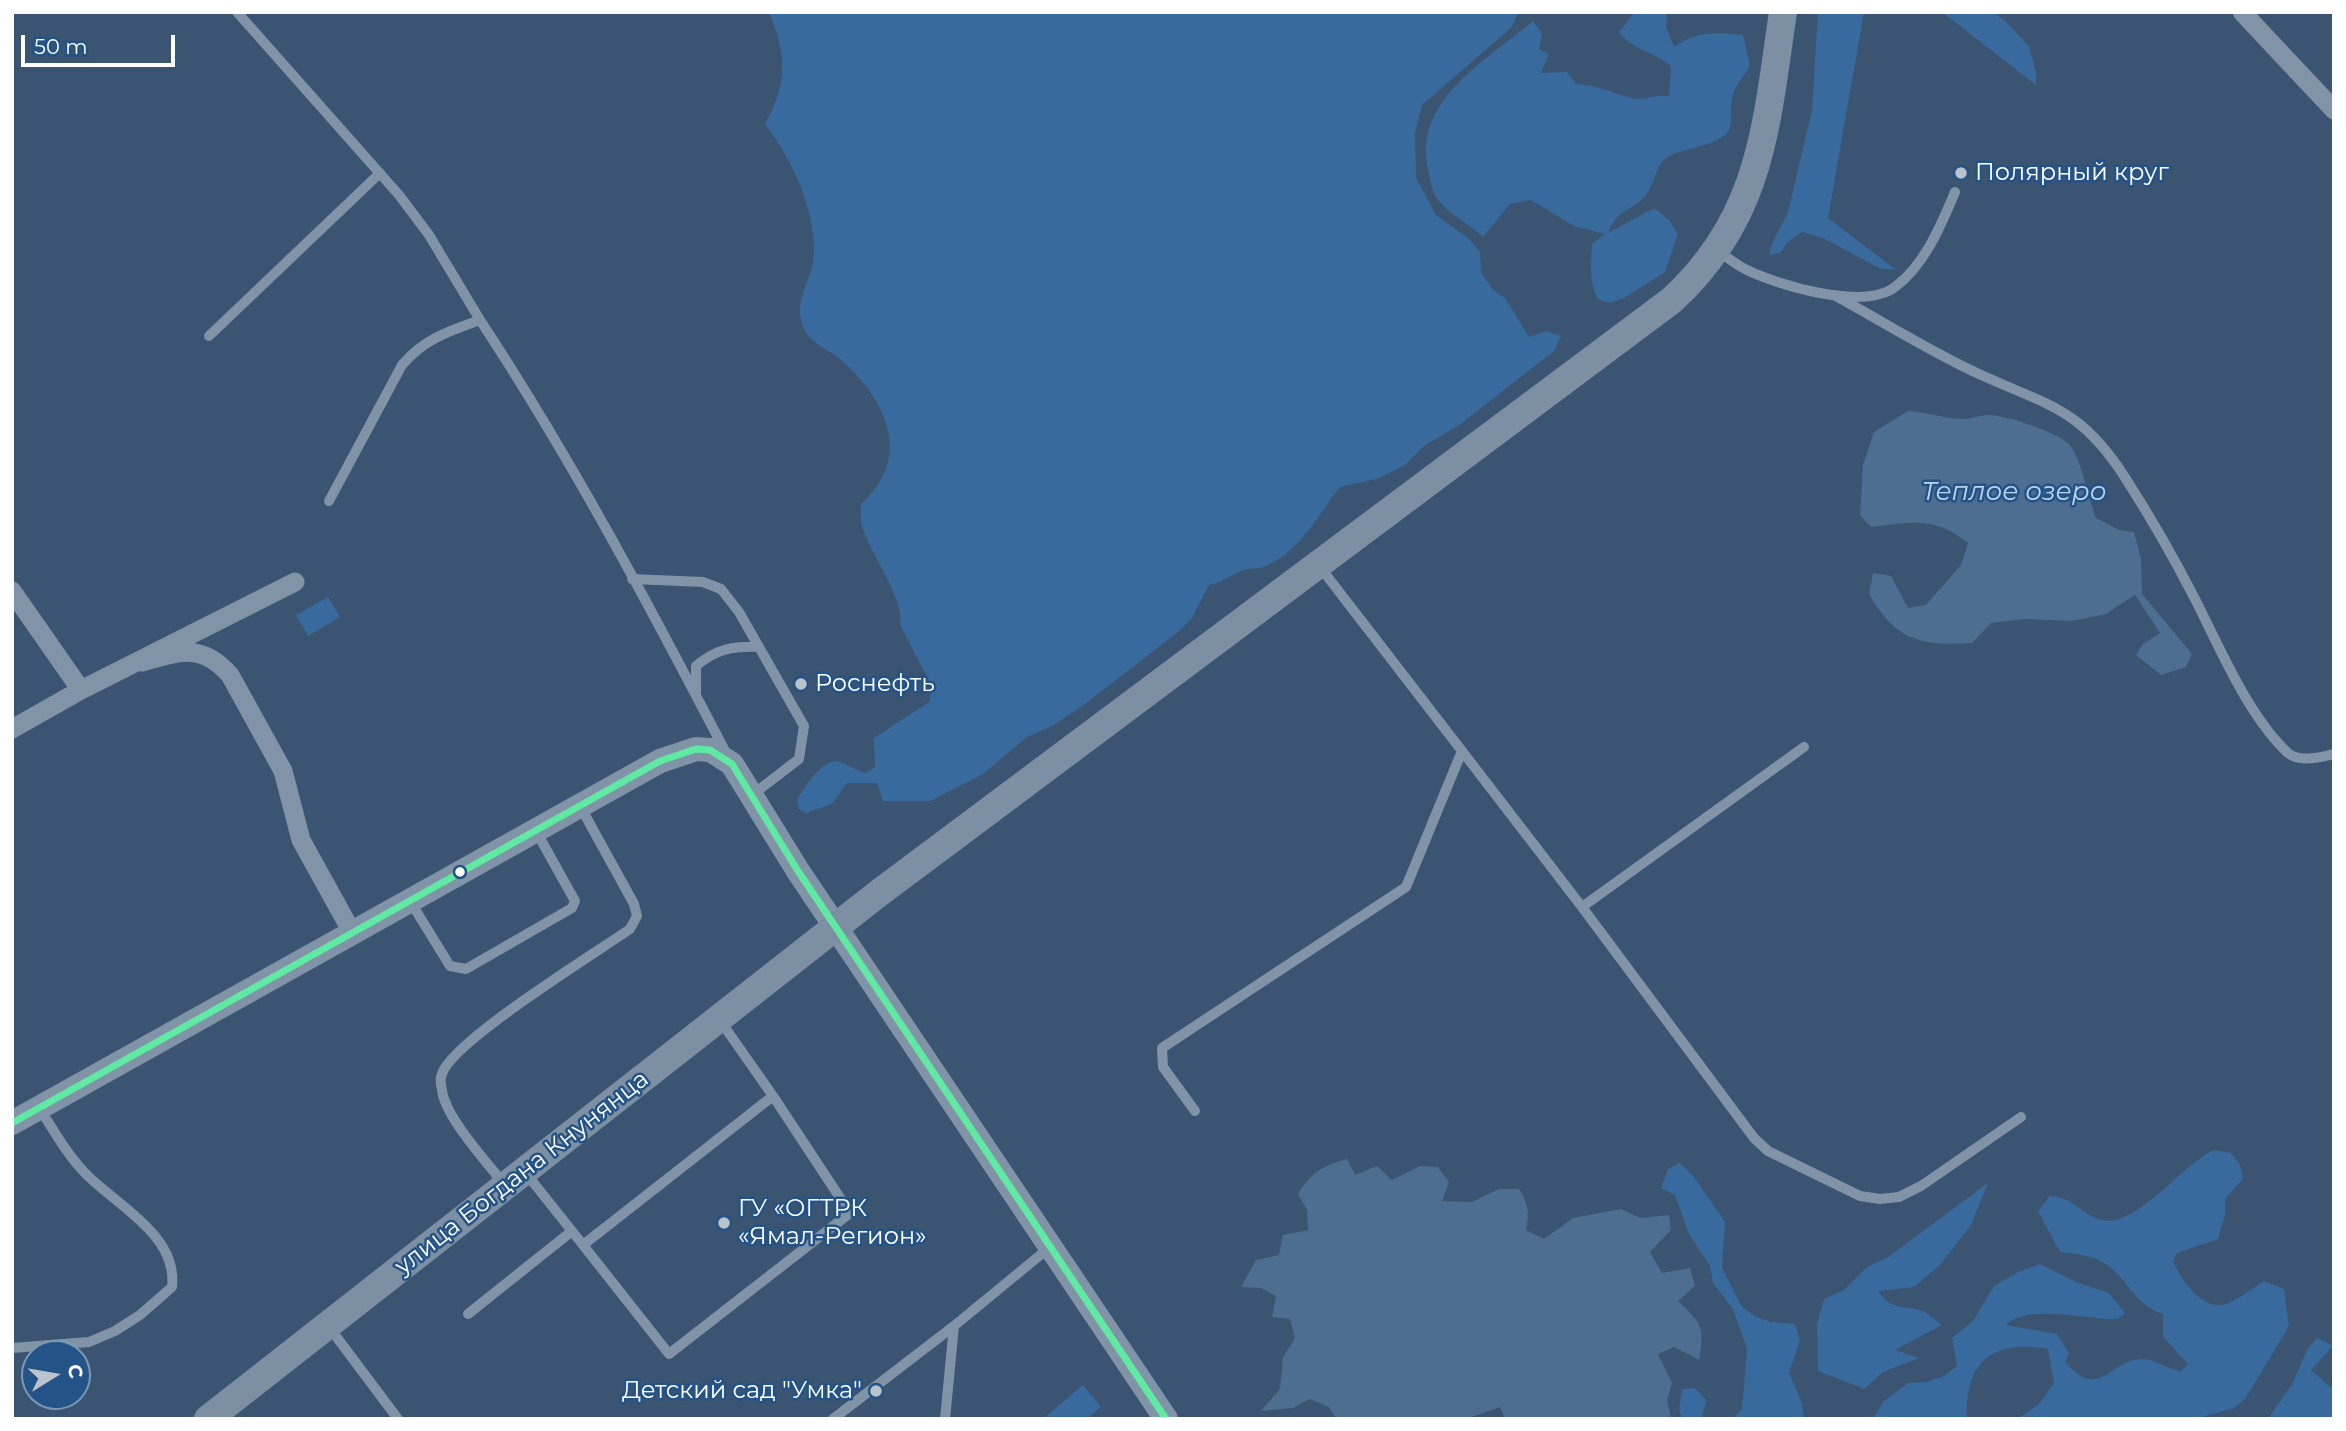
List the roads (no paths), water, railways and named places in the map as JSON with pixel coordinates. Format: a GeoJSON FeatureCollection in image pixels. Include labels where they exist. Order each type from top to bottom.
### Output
{"type":"FeatureCollection","features":[{"type":"Feature","properties":{"kind":"main road","name":"улица Богдана Кнунянца"},"geometry":{"type":"LineString","coordinates":[[208,1419],[836,927],[1651,317],[1693,281],[1718,250],[1743,204],[1761,147],[1783,12]]}},
{"type":"Feature","properties":{"kind":"street"},"geometry":{"type":"LineString","coordinates":[[2242,12],[2334,110]]}},
{"type":"Feature","properties":{"kind":"street"},"geometry":{"type":"LineString","coordinates":[[12,729],[81,690],[142,662],[295,582]]}},
{"type":"Feature","properties":{"kind":"street"},"geometry":{"type":"LineString","coordinates":[[12,590],[81,690]]}},
{"type":"Feature","properties":{"kind":"street"},"geometry":{"type":"LineString","coordinates":[[142,662],[182,651],[195,651],[219,663],[230,675],[283,771],[301,840],[353,933]]}},
{"type":"Feature","properties":{"kind":"street"},"geometry":{"type":"LineString","coordinates":[[12,1123],[660,761],[696,749],[710,750],[732,764],[836,927],[1166,1419]]}},
{"type":"Feature","properties":{"kind":"lane"},"geometry":{"type":"LineString","coordinates":[[237,12],[380,173],[429,235],[528,394],[696,694],[732,764]]}},
{"type":"Feature","properties":{"kind":"lane"},"geometry":{"type":"LineString","coordinates":[[209,336],[380,173]]}},
{"type":"Feature","properties":{"kind":"lane"},"geometry":{"type":"LineString","coordinates":[[1718,250],[1742,268],[1760,276],[1834,295],[1866,296],[1883,293],[1896,287],[1920,260],[1955,192]]}},
{"type":"Feature","properties":{"kind":"lane"},"geometry":{"type":"LineString","coordinates":[[1834,295],[1978,374],[2045,400],[2083,424],[2126,479],[2177,564],[2240,688],[2263,720],[2290,755],[2310,760],[2334,754]]}},
{"type":"Feature","properties":{"kind":"lane"},"geometry":{"type":"LineString","coordinates":[[329,501],[402,365],[416,348],[433,337],[480,320]]}},
{"type":"Feature","properties":{"kind":"lane"},"geometry":{"type":"LineString","coordinates":[[1318,564],[1582,907],[1754,1138],[1768,1151],[1860,1196],[1899,1197],[1922,1186],[2021,1117]]}},
{"type":"Feature","properties":{"kind":"lane"},"geometry":{"type":"LineString","coordinates":[[632,579],[703,582],[721,589],[739,612],[804,726],[799,759],[751,795]]}},
{"type":"Feature","properties":{"kind":"lane"},"geometry":{"type":"LineString","coordinates":[[696,694],[696,666],[710,654],[734,646],[759,647]]}},
{"type":"Feature","properties":{"kind":"lane"},"geometry":{"type":"LineString","coordinates":[[1582,907],[1804,747]]}},
{"type":"Feature","properties":{"kind":"lane"},"geometry":{"type":"LineString","coordinates":[[1195,1111],[1163,1067],[1162,1048],[1406,887],[1461,751]]}},
{"type":"Feature","properties":{"kind":"lane"},"geometry":{"type":"LineString","coordinates":[[580,806],[634,904],[637,916],[630,929],[525,999],[451,1058],[442,1074],[442,1092],[450,1112],[572,1231],[669,1354],[850,1213],[719,1019]]}},
{"type":"Feature","properties":{"kind":"lane"},"geometry":{"type":"LineString","coordinates":[[410,901],[450,966],[457,970],[466,969],[572,908],[575,901],[536,830]]}},
{"type":"Feature","properties":{"kind":"lane"},"geometry":{"type":"LineString","coordinates":[[583,1245],[773,1096]]}},
{"type":"Feature","properties":{"kind":"lane"},"geometry":{"type":"LineString","coordinates":[[12,1348],[89,1342],[116,1331],[172,1287],[174,1269],[163,1250],[130,1210],[76,1164],[39,1108]]}},
{"type":"Feature","properties":{"kind":"lane"},"geometry":{"type":"LineString","coordinates":[[468,1314],[572,1231]]}},
{"type":"Feature","properties":{"kind":"lane"},"geometry":{"type":"LineString","coordinates":[[833,1419],[954,1326],[1050,1247]]}},
{"type":"Feature","properties":{"kind":"lane"},"geometry":{"type":"LineString","coordinates":[[327,1325],[398,1419]]}},
{"type":"Feature","properties":{"kind":"lane"},"geometry":{"type":"LineString","coordinates":[[945,1419],[954,1326]]}},
{"type":"Feature","properties":{"kind":"water","name":"Теплое озеро"},"geometry":{"type":"Polygon","coordinates":[[[1908,411],[1961,419],[1988,415],[2005,417],[2041,429],[2068,443],[2080,467],[2096,518],[2119,530],[2134,532],[2141,559],[2142,594],[2192,654],[2186,667],[2161,675],[2136,655],[2143,644],[2160,633],[2135,595],[2106,614],[2072,621],[2025,619],[1991,623],[1972,643],[1924,641],[1911,637],[1889,622],[1869,594],[1873,573],[1891,576],[1908,608],[1926,605],[1961,565],[1968,543],[1945,528],[1922,523],[1871,527],[1860,515],[1863,465],[1874,432],[1908,411]]]}},
{"type":"Feature","properties":{"kind":"water"},"geometry":{"type":"Polygon","coordinates":[[[1347,1159],[1355,1175],[1377,1166],[1392,1180],[1420,1166],[1438,1167],[1449,1182],[1442,1201],[1472,1202],[1499,1189],[1519,1189],[1527,1208],[1526,1230],[1544,1239],[1573,1218],[1621,1209],[1640,1218],[1669,1215],[1671,1230],[1650,1252],[1662,1273],[1690,1268],[1695,1286],[1678,1301],[1697,1321],[1702,1340],[1699,1360],[1674,1347],[1658,1354],[1672,1383],[1667,1400],[1671,1419],[1505,1419],[1500,1407],[1466,1419],[1336,1419],[1329,1407],[1310,1399],[1293,1408],[1261,1411],[1280,1389],[1283,1357],[1295,1338],[1290,1319],[1272,1317],[1276,1296],[1261,1288],[1241,1287],[1256,1260],[1279,1255],[1283,1235],[1308,1230],[1307,1210],[1298,1194],[1308,1181],[1324,1167],[1347,1159]]]}},
{"type":"Feature","properties":{"kind":"place","name":"Полярный круг"},"geometry":{"type":"Point","coordinates":[1961,173]}},
{"type":"Feature","properties":{"kind":"place","name":"Роснефть"},"geometry":{"type":"Point","coordinates":[801,684]}},
{"type":"Feature","properties":{"kind":"place","name":"ГУ «ОГТРК «Ямал-Регион»"},"geometry":{"type":"Point","coordinates":[724,1223]}},
{"type":"Feature","properties":{"kind":"place","name":"Детский сад \"Умка\""},"geometry":{"type":"Point","coordinates":[876,1391]}}]}
